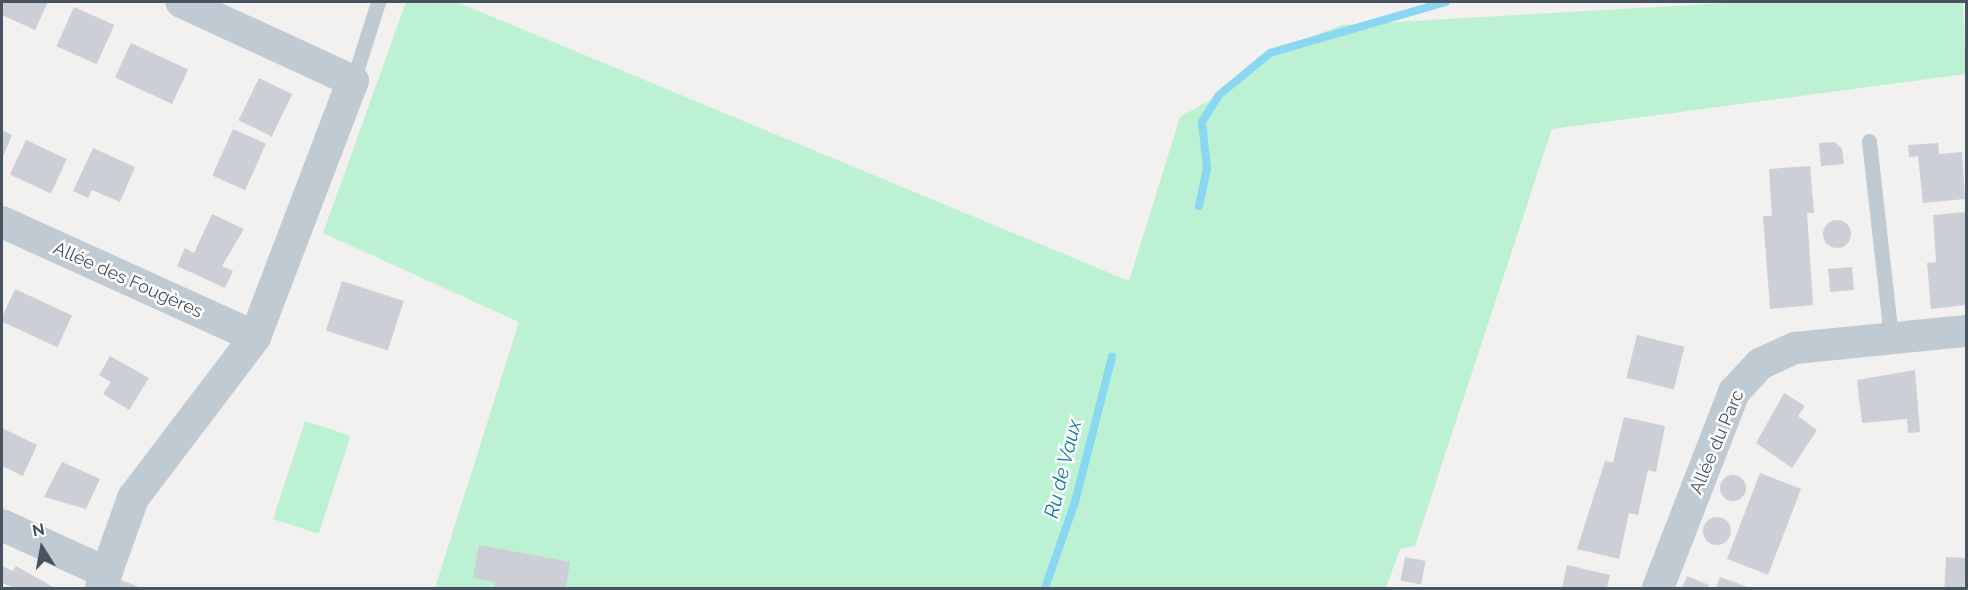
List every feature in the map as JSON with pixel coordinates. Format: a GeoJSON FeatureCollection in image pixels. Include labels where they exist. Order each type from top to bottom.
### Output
{"type":"FeatureCollection","features":[{"type":"Feature","properties":{"kind":"street"},"geometry":{"type":"LineString","coordinates":[[2,525],[104,581],[133,498],[255,337],[353,81],[181,2]]}},
{"type":"Feature","properties":{"kind":"street","name":"Allée des Fougères"},"geometry":{"type":"LineString","coordinates":[[2,222],[255,337]]}},
{"type":"Feature","properties":{"kind":"street","name":"Allée du Parc"},"geometry":{"type":"LineString","coordinates":[[1658,588],[1734,392],[1760,363],[1795,348],[1966,331]]}},
{"type":"Feature","properties":{"kind":"lane"},"geometry":{"type":"LineString","coordinates":[[353,81],[378,2]]}},
{"type":"Feature","properties":{"kind":"lane"},"geometry":{"type":"LineString","coordinates":[[1869,141],[1891,337]]}},
{"type":"Feature","properties":{"kind":"green space"},"geometry":{"type":"Polygon","coordinates":[[[406,2],[457,2],[1129,281],[1180,117],[1219,95],[1270,53],[1342,25],[1745,2],[1963,2],[1966,74],[1552,129],[1415,546],[1400,549],[1386,588],[435,588],[519,322],[323,233],[406,2]]]}},
{"type":"Feature","properties":{"kind":"green space"},"geometry":{"type":"Polygon","coordinates":[[[305,421],[351,436],[319,534],[273,519],[305,421]]]}},
{"type":"Feature","properties":{"kind":"building"},"geometry":{"type":"Polygon","coordinates":[[[2,2],[48,2],[35,30],[2,15],[2,2]]]}},
{"type":"Feature","properties":{"kind":"building"},"geometry":{"type":"Polygon","coordinates":[[[74,7],[114,25],[97,64],[57,46],[74,7]]]}},
{"type":"Feature","properties":{"kind":"building"},"geometry":{"type":"Polygon","coordinates":[[[131,43],[188,70],[172,104],[115,77],[131,43]]]}},
{"type":"Feature","properties":{"kind":"building"},"geometry":{"type":"Polygon","coordinates":[[[259,78],[292,94],[272,136],[238,120],[259,78]]]}},
{"type":"Feature","properties":{"kind":"building"},"geometry":{"type":"Polygon","coordinates":[[[233,129],[266,144],[245,190],[212,176],[233,129]]]}},
{"type":"Feature","properties":{"kind":"building"},"geometry":{"type":"Polygon","coordinates":[[[2,130],[12,135],[2,159],[2,130]]]}},
{"type":"Feature","properties":{"kind":"building"},"geometry":{"type":"Polygon","coordinates":[[[26,140],[67,159],[51,193],[10,174],[26,140]]]}},
{"type":"Feature","properties":{"kind":"building"},"geometry":{"type":"Polygon","coordinates":[[[1835,142],[1842,149],[1844,164],[1821,166],[1819,143],[1835,142]]]}},
{"type":"Feature","properties":{"kind":"building"},"geometry":{"type":"Polygon","coordinates":[[[1938,143],[1939,154],[1962,152],[1965,199],[1923,203],[1918,156],[1909,157],[1908,145],[1938,143]]]}},
{"type":"Feature","properties":{"kind":"building"},"geometry":{"type":"Polygon","coordinates":[[[93,148],[135,167],[120,202],[92,190],[88,198],[73,191],[93,148]]]}},
{"type":"Feature","properties":{"kind":"building"},"geometry":{"type":"Polygon","coordinates":[[[1810,166],[1814,213],[1807,213],[1813,305],[1770,309],[1763,216],[1772,216],[1769,169],[1810,166]]]}},
{"type":"Feature","properties":{"kind":"building"},"geometry":{"type":"Polygon","coordinates":[[[1966,212],[1966,305],[1931,309],[1927,263],[1936,262],[1933,215],[1966,212]]]}},
{"type":"Feature","properties":{"kind":"building"},"geometry":{"type":"Polygon","coordinates":[[[212,214],[244,229],[222,266],[233,271],[225,288],[177,266],[185,248],[194,253],[212,214]]]}},
{"type":"Feature","properties":{"kind":"building"},"geometry":{"type":"Polygon","coordinates":[[[1837,220],[1847,224],[1851,234],[1847,244],[1837,248],[1827,244],[1823,234],[1827,224],[1837,220]]]}},
{"type":"Feature","properties":{"kind":"building"},"geometry":{"type":"Polygon","coordinates":[[[1852,267],[1854,290],[1830,292],[1828,269],[1852,267]]]}},
{"type":"Feature","properties":{"kind":"building"},"geometry":{"type":"Polygon","coordinates":[[[342,281],[404,301],[388,351],[326,330],[342,281]]]}},
{"type":"Feature","properties":{"kind":"building"},"geometry":{"type":"Polygon","coordinates":[[[15,289],[72,316],[57,347],[2,322],[15,289]]]}},
{"type":"Feature","properties":{"kind":"building"},"geometry":{"type":"Polygon","coordinates":[[[1637,335],[1685,347],[1674,390],[1626,378],[1637,335]]]}},
{"type":"Feature","properties":{"kind":"building"},"geometry":{"type":"Polygon","coordinates":[[[110,356],[149,378],[129,410],[103,394],[111,382],[99,375],[110,356]]]}},
{"type":"Feature","properties":{"kind":"building"},"geometry":{"type":"Polygon","coordinates":[[[1915,370],[1920,432],[1908,433],[1907,419],[1862,423],[1857,380],[1915,370]]]}},
{"type":"Feature","properties":{"kind":"building"},"geometry":{"type":"Polygon","coordinates":[[[1784,393],[1805,406],[1798,416],[1817,430],[1792,468],[1756,443],[1784,393]]]}},
{"type":"Feature","properties":{"kind":"building"},"geometry":{"type":"Polygon","coordinates":[[[1624,417],[1665,426],[1656,472],[1648,470],[1638,515],[1629,513],[1619,559],[1577,549],[1605,461],[1613,462],[1624,417]]]}},
{"type":"Feature","properties":{"kind":"building"},"geometry":{"type":"Polygon","coordinates":[[[2,428],[37,445],[23,476],[2,466],[2,428]]]}},
{"type":"Feature","properties":{"kind":"building"},"geometry":{"type":"Polygon","coordinates":[[[62,462],[100,479],[86,509],[44,497],[62,462]]]}},
{"type":"Feature","properties":{"kind":"building"},"geometry":{"type":"Polygon","coordinates":[[[1760,473],[1801,489],[1768,575],[1727,559],[1760,473]]]}},
{"type":"Feature","properties":{"kind":"building"},"geometry":{"type":"Polygon","coordinates":[[[1733,475],[1742,479],[1746,488],[1742,497],[1733,501],[1724,497],[1720,488],[1724,479],[1733,475]]]}},
{"type":"Feature","properties":{"kind":"building"},"geometry":{"type":"Polygon","coordinates":[[[1717,517],[1727,521],[1731,531],[1727,541],[1717,545],[1707,541],[1703,531],[1707,521],[1717,517]]]}},
{"type":"Feature","properties":{"kind":"building"},"geometry":{"type":"Polygon","coordinates":[[[479,545],[570,562],[566,588],[494,588],[495,582],[473,578],[479,545]]]}},
{"type":"Feature","properties":{"kind":"building"},"geometry":{"type":"Polygon","coordinates":[[[1405,557],[1426,561],[1421,585],[1400,581],[1405,557]]]}},
{"type":"Feature","properties":{"kind":"building"},"geometry":{"type":"Polygon","coordinates":[[[1946,557],[1966,558],[1964,588],[1944,588],[1946,557]]]}},
{"type":"Feature","properties":{"kind":"building"},"geometry":{"type":"Polygon","coordinates":[[[1567,565],[1610,575],[1607,588],[1562,588],[1567,565]]]}},
{"type":"Feature","properties":{"kind":"building"},"geometry":{"type":"Polygon","coordinates":[[[2,566],[13,571],[16,566],[55,588],[14,588],[2,583],[2,566]]]}},
{"type":"Feature","properties":{"kind":"building"},"geometry":{"type":"Polygon","coordinates":[[[1687,576],[1709,585],[1708,588],[1682,588],[1687,576]]]}},
{"type":"Feature","properties":{"kind":"building"},"geometry":{"type":"Polygon","coordinates":[[[1720,577],[1750,588],[1716,588],[1720,577]]]}},
{"type":"Feature","properties":{"kind":"building"},"geometry":{"type":"Polygon","coordinates":[[[118,579],[137,586],[137,588],[115,588],[118,579]]]}},
{"type":"Feature","properties":{"kind":"waterway","name":"Ru de Vaux"},"geometry":{"type":"LineString","coordinates":[[1199,206],[1207,168],[1202,122],[1219,95],[1270,53],[1446,2]]}},
{"type":"Feature","properties":{"kind":"waterway","name":"Ru de Vaux"},"geometry":{"type":"LineString","coordinates":[[1045,588],[1075,502],[1112,357]]}}]}
